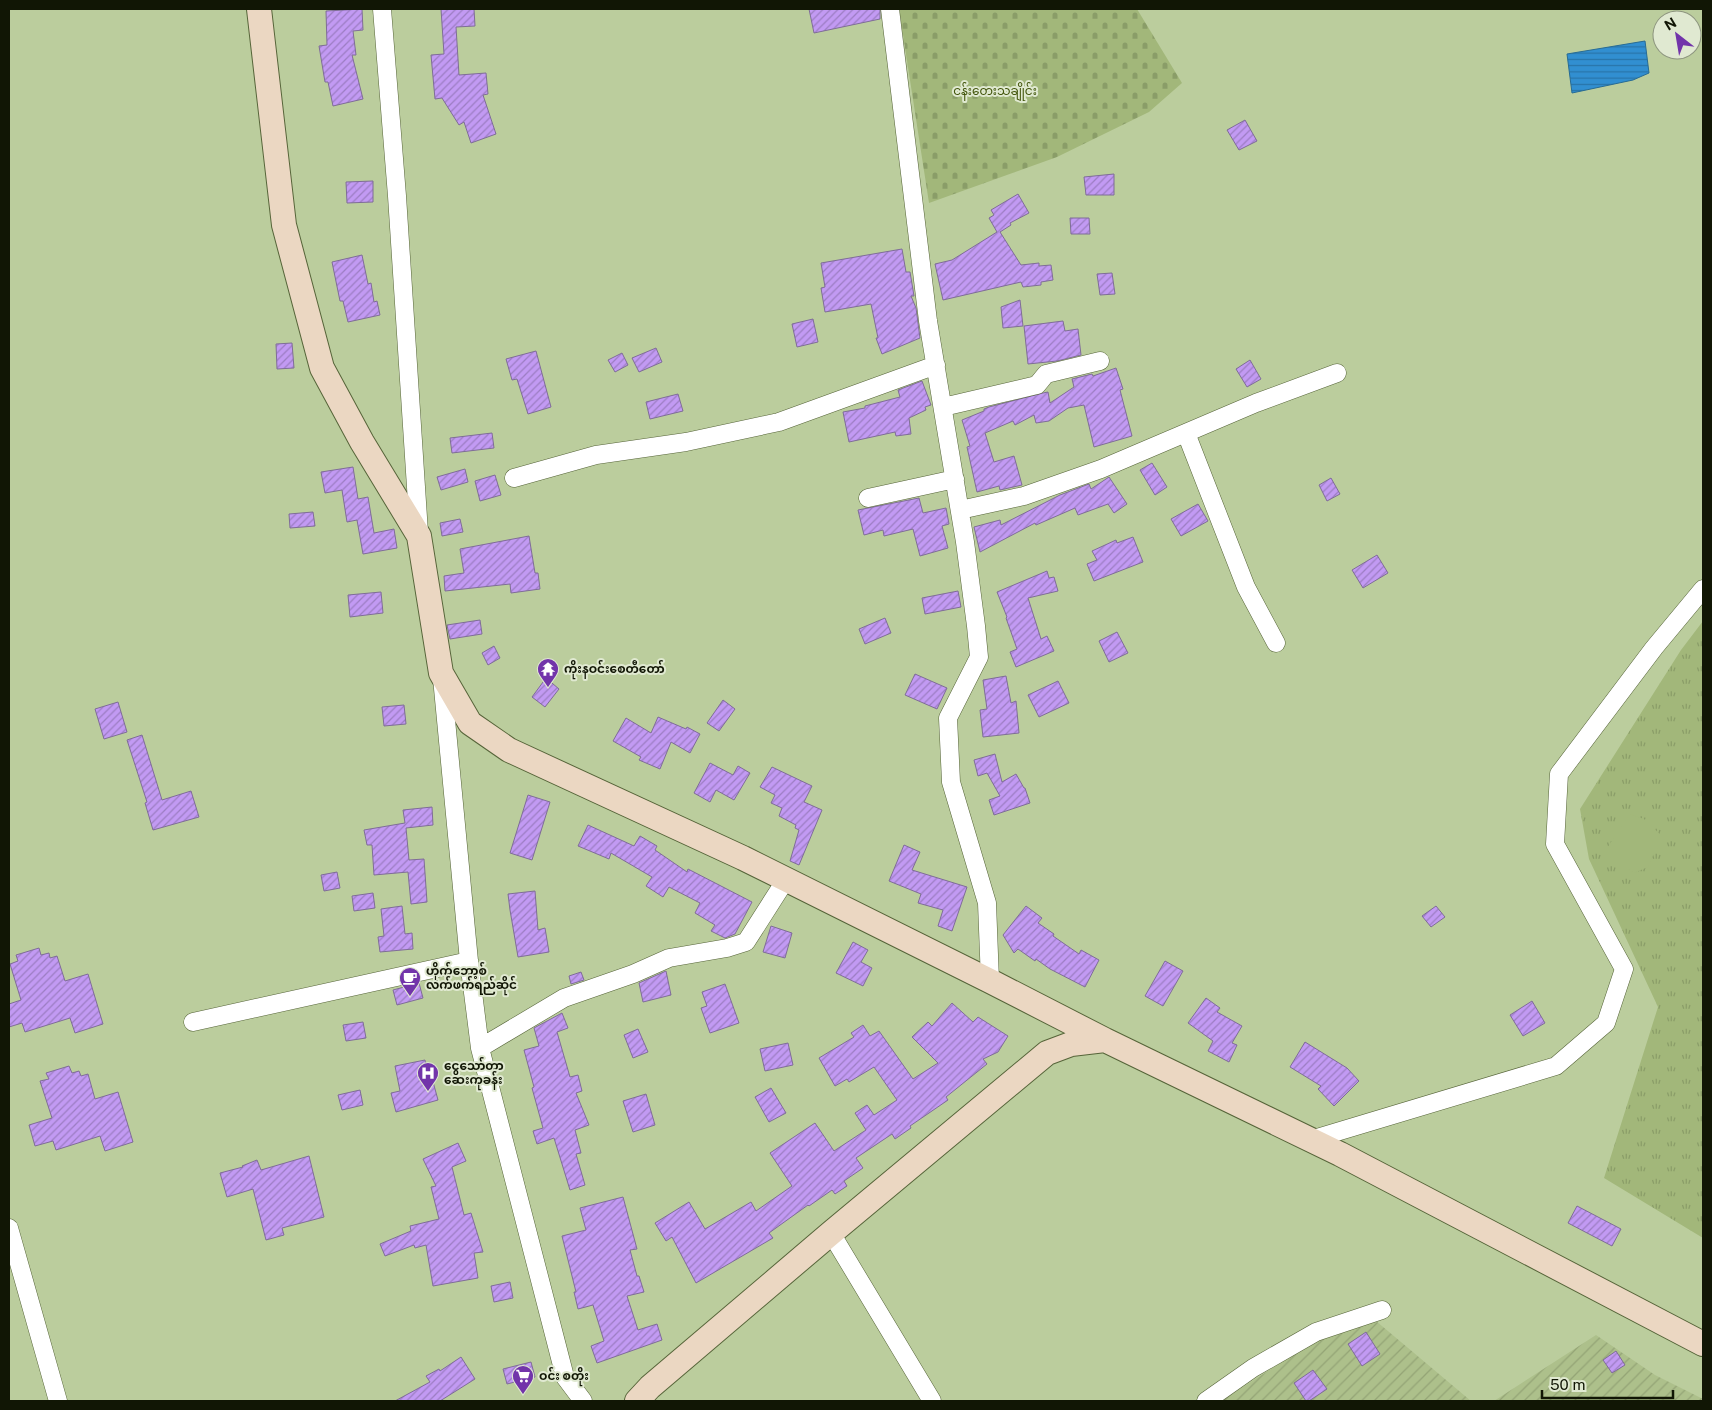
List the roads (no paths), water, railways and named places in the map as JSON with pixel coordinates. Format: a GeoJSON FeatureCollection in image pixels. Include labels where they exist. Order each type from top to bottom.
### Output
{"type":"FeatureCollection","features":[{"type":"Feature","properties":{"kind":"main road"},"geometry":{"type":"LineString","coordinates":[[258,9],[284,224],[322,368],[362,442],[419,536],[441,673],[470,723],[509,750],[734,854],[1105,1040],[1340,1154],[1703,1344]]}},
{"type":"Feature","properties":{"kind":"main road"},"geometry":{"type":"LineString","coordinates":[[637,1401],[650,1387],[831,1232],[1047,1053],[1071,1044],[1105,1040]]}},
{"type":"Feature","properties":{"kind":"street"},"geometry":{"type":"LineString","coordinates":[[382,9],[397,196],[419,536]]}},
{"type":"Feature","properties":{"kind":"street"},"geometry":{"type":"LineString","coordinates":[[890,9],[927,311],[960,510],[975,618],[979,657],[948,718],[951,782],[987,903],[990,981]]}},
{"type":"Feature","properties":{"kind":"street"},"geometry":{"type":"LineString","coordinates":[[943,407],[1037,385],[1046,374],[1100,361]]}},
{"type":"Feature","properties":{"kind":"street"},"geometry":{"type":"LineString","coordinates":[[514,478],[596,455],[686,442],[779,422],[936,365]]}},
{"type":"Feature","properties":{"kind":"street"},"geometry":{"type":"LineString","coordinates":[[960,510],[1024,496],[1118,462],[1256,403],[1337,373]]}},
{"type":"Feature","properties":{"kind":"street"},"geometry":{"type":"LineString","coordinates":[[1186,433],[1246,587],[1276,643]]}},
{"type":"Feature","properties":{"kind":"street"},"geometry":{"type":"LineString","coordinates":[[868,498],[955,479]]}},
{"type":"Feature","properties":{"kind":"street"},"geometry":{"type":"LineString","coordinates":[[1310,1140],[1556,1066],[1606,1023],[1624,969],[1555,844],[1559,774],[1654,648],[1703,589]]}},
{"type":"Feature","properties":{"kind":"street"},"geometry":{"type":"LineString","coordinates":[[441,673],[469,961],[480,1048],[565,1376],[583,1401]]}},
{"type":"Feature","properties":{"kind":"street"},"geometry":{"type":"LineString","coordinates":[[480,1048],[564,998],[633,974],[669,958],[727,948],[746,942],[785,880]]}},
{"type":"Feature","properties":{"kind":"street"},"geometry":{"type":"LineString","coordinates":[[193,1022],[469,961]]}},
{"type":"Feature","properties":{"kind":"street"},"geometry":{"type":"LineString","coordinates":[[9,1228],[58,1401]]}},
{"type":"Feature","properties":{"kind":"street"},"geometry":{"type":"LineString","coordinates":[[831,1232],[932,1401]]}},
{"type":"Feature","properties":{"kind":"street"},"geometry":{"type":"LineString","coordinates":[[1206,1401],[1253,1368],[1316,1332],[1382,1310]]}},
{"type":"Feature","properties":{"kind":"water"},"geometry":{"type":"Polygon","coordinates":[[[1645,41],[1649,73],[1633,80],[1572,93],[1567,54],[1645,41]]]}},
{"type":"Feature","properties":{"kind":"place","name":"ကိုးနဝင်းစေတီတော်"},"geometry":{"type":"Point","coordinates":[548,688]}},
{"type":"Feature","properties":{"kind":"place","name":"ဟိုက်ဘော့စ် လက်ဖက်ရည်ဆိုင်"},"geometry":{"type":"Point","coordinates":[410,997]}},
{"type":"Feature","properties":{"kind":"place","name":"ငွေသော်တာ ဆေးကုခန်း"},"geometry":{"type":"Point","coordinates":[428,1092]}},
{"type":"Feature","properties":{"kind":"place","name":"ဝင်း စတိုး"},"geometry":{"type":"Point","coordinates":[523,1395]}},
{"type":"Feature","properties":{"kind":"park label","name":"ငန်းတေးသချိုင်း"},"geometry":{"type":"Point","coordinates":[995,91]}}]}
